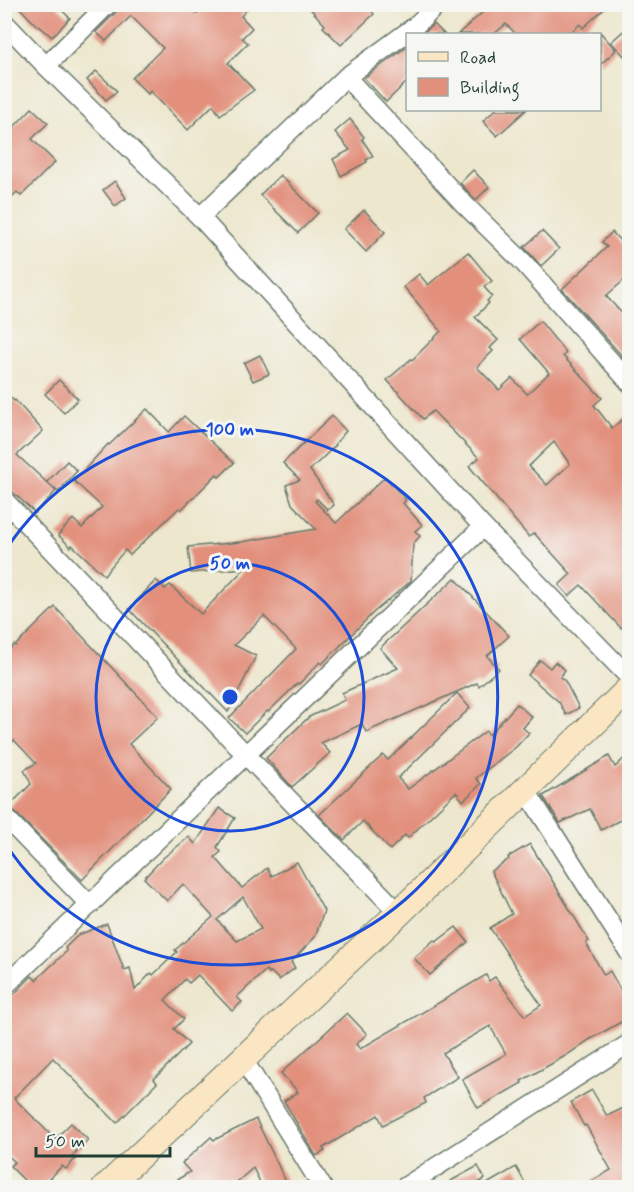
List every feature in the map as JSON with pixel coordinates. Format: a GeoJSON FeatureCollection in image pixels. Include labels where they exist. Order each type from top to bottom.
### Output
{"type":"FeatureCollection","features":[{"type":"Feature","properties":{"kind":"street"},"geometry":{"type":"LineString","coordinates":[[46,66],[108,4]]}},
{"type":"Feature","properties":{"kind":"street"},"geometry":{"type":"LineString","coordinates":[[200,217],[346,77],[414,27],[438,4]]}},
{"type":"Feature","properties":{"kind":"street"},"geometry":{"type":"LineString","coordinates":[[4,22],[200,217],[483,527],[630,678]]}},
{"type":"Feature","properties":{"kind":"street"},"geometry":{"type":"LineString","coordinates":[[346,77],[465,205],[523,262],[630,383]]}},
{"type":"Feature","properties":{"kind":"street"},"geometry":{"type":"LineString","coordinates":[[4,500],[399,913]]}},
{"type":"Feature","properties":{"kind":"street"},"geometry":{"type":"LineString","coordinates":[[4,987],[483,527]]}},
{"type":"Feature","properties":{"kind":"street"},"geometry":{"type":"LineString","coordinates":[[105,1188],[399,913],[630,688]]}},
{"type":"Feature","properties":{"kind":"street"},"geometry":{"type":"LineString","coordinates":[[525,789],[630,954]]}},
{"type":"Feature","properties":{"kind":"street"},"geometry":{"type":"LineString","coordinates":[[4,816],[90,905]]}},
{"type":"Feature","properties":{"kind":"street"},"geometry":{"type":"LineString","coordinates":[[403,1188],[630,1042]]}},
{"type":"Feature","properties":{"kind":"street"},"geometry":{"type":"LineString","coordinates":[[243,1059],[323,1188]]}},
{"type":"Feature","properties":{"kind":"building"},"geometry":{"type":"Polygon","coordinates":[[[16,4],[55,4],[70,18],[52,37],[38,27],[16,4]]]}},
{"type":"Feature","properties":{"kind":"building"},"geometry":{"type":"Polygon","coordinates":[[[119,4],[187,4],[197,14],[207,4],[252,4],[241,16],[252,28],[242,38],[248,43],[228,63],[254,90],[220,115],[213,105],[188,130],[150,91],[148,94],[132,78],[163,48],[131,16],[106,41],[96,32],[121,6],[119,4]]]}},
{"type":"Feature","properties":{"kind":"building"},"geometry":{"type":"Polygon","coordinates":[[[306,4],[365,4],[374,14],[341,45],[323,27],[325,25],[306,4]]]}},
{"type":"Feature","properties":{"kind":"building"},"geometry":{"type":"Polygon","coordinates":[[[492,4],[609,4],[583,28],[580,24],[570,33],[515,33],[506,24],[495,33],[459,33],[492,4]]]}},
{"type":"Feature","properties":{"kind":"building"},"geometry":{"type":"Polygon","coordinates":[[[434,24],[443,33],[423,33],[434,24]]]}},
{"type":"Feature","properties":{"kind":"building"},"geometry":{"type":"Polygon","coordinates":[[[630,25],[630,62],[611,42],[630,25]]]}},
{"type":"Feature","properties":{"kind":"building"},"geometry":{"type":"Polygon","coordinates":[[[601,33],[616,50],[601,64],[601,33]]]}},
{"type":"Feature","properties":{"kind":"building"},"geometry":{"type":"Polygon","coordinates":[[[406,47],[406,83],[386,102],[364,78],[406,47]]]}},
{"type":"Feature","properties":{"kind":"building"},"geometry":{"type":"Polygon","coordinates":[[[96,71],[117,91],[106,100],[87,80],[96,71]]]}},
{"type":"Feature","properties":{"kind":"building"},"geometry":{"type":"Polygon","coordinates":[[[32,108],[48,123],[32,139],[55,162],[21,196],[17,192],[4,204],[4,137],[32,108]]]}},
{"type":"Feature","properties":{"kind":"building"},"geometry":{"type":"Polygon","coordinates":[[[494,111],[525,111],[497,136],[483,121],[494,111]]]}},
{"type":"Feature","properties":{"kind":"building"},"geometry":{"type":"Polygon","coordinates":[[[350,119],[364,137],[362,139],[373,156],[366,160],[367,162],[341,176],[333,159],[350,150],[335,132],[350,119]]]}},
{"type":"Feature","properties":{"kind":"building"},"geometry":{"type":"Polygon","coordinates":[[[473,170],[489,187],[476,200],[460,183],[473,170]]]}},
{"type":"Feature","properties":{"kind":"building"},"geometry":{"type":"Polygon","coordinates":[[[280,175],[318,213],[298,233],[260,195],[280,175]]]}},
{"type":"Feature","properties":{"kind":"building"},"geometry":{"type":"Polygon","coordinates":[[[115,181],[126,198],[115,206],[103,190],[115,181]]]}},
{"type":"Feature","properties":{"kind":"building"},"geometry":{"type":"Polygon","coordinates":[[[364,210],[385,232],[366,252],[344,229],[364,210]]]}},
{"type":"Feature","properties":{"kind":"building"},"geometry":{"type":"Polygon","coordinates":[[[542,231],[559,249],[541,266],[524,247],[542,231]]]}},
{"type":"Feature","properties":{"kind":"building"},"geometry":{"type":"Polygon","coordinates":[[[612,232],[630,251],[630,275],[606,296],[630,322],[630,365],[562,289],[607,247],[602,242],[612,232]]]}},
{"type":"Feature","properties":{"kind":"building"},"geometry":{"type":"Polygon","coordinates":[[[468,252],[492,281],[484,287],[492,296],[487,301],[489,303],[475,317],[498,340],[490,348],[493,351],[477,367],[499,390],[512,378],[527,394],[549,373],[520,339],[540,321],[566,353],[563,356],[602,398],[594,405],[612,428],[630,413],[630,620],[621,628],[581,585],[569,596],[559,585],[571,574],[534,533],[529,537],[469,466],[479,458],[433,411],[423,419],[387,380],[412,360],[441,331],[404,287],[419,274],[428,285],[468,252]],[[554,442],[529,466],[547,485],[570,464],[554,442]]]}},
{"type":"Feature","properties":{"kind":"building"},"geometry":{"type":"Polygon","coordinates":[[[260,355],[269,374],[253,381],[244,363],[260,355]]]}},
{"type":"Feature","properties":{"kind":"building"},"geometry":{"type":"Polygon","coordinates":[[[59,380],[78,399],[64,413],[45,394],[59,380]]]}},
{"type":"Feature","properties":{"kind":"building"},"geometry":{"type":"Polygon","coordinates":[[[4,391],[43,431],[17,455],[56,491],[35,513],[4,484],[4,391]]]}},
{"type":"Feature","properties":{"kind":"building"},"geometry":{"type":"Polygon","coordinates":[[[147,409],[169,432],[184,416],[234,463],[219,477],[217,474],[181,510],[179,508],[130,555],[125,550],[104,575],[58,535],[73,519],[82,528],[102,507],[74,481],[108,444],[147,409]]]}},
{"type":"Feature","properties":{"kind":"building"},"geometry":{"type":"Polygon","coordinates":[[[332,416],[346,431],[336,445],[310,470],[334,505],[328,510],[317,499],[315,501],[336,523],[385,477],[406,500],[403,503],[422,525],[415,531],[420,536],[413,544],[411,581],[374,612],[322,664],[320,662],[245,733],[229,718],[296,649],[264,616],[234,645],[256,656],[228,712],[129,609],[156,580],[165,589],[170,585],[201,614],[245,568],[191,573],[188,547],[241,542],[316,529],[292,504],[286,485],[300,480],[283,463],[332,416]]]}},
{"type":"Feature","properties":{"kind":"building"},"geometry":{"type":"Polygon","coordinates":[[[67,461],[77,471],[58,492],[47,482],[67,461]]]}},
{"type":"Feature","properties":{"kind":"building"},"geometry":{"type":"Polygon","coordinates":[[[455,578],[509,636],[487,656],[499,669],[479,686],[477,683],[366,732],[362,724],[321,743],[330,753],[292,787],[266,758],[309,717],[345,700],[342,693],[398,668],[380,648],[455,578]]]}},
{"type":"Feature","properties":{"kind":"building"},"geometry":{"type":"Polygon","coordinates":[[[55,607],[158,717],[129,744],[171,789],[82,880],[9,806],[31,784],[24,770],[36,763],[14,740],[4,749],[4,654],[55,607]]]}},
{"type":"Feature","properties":{"kind":"building"},"geometry":{"type":"Polygon","coordinates":[[[540,660],[550,668],[555,662],[565,670],[560,677],[565,681],[579,708],[566,715],[559,702],[528,675],[540,660]]]}},
{"type":"Feature","properties":{"kind":"building"},"geometry":{"type":"Polygon","coordinates":[[[457,693],[470,708],[398,778],[408,789],[486,731],[489,735],[517,704],[532,717],[523,728],[529,733],[516,747],[476,778],[481,784],[463,801],[456,792],[408,838],[405,835],[390,850],[363,821],[344,840],[319,815],[383,755],[388,760],[457,693]]]}},
{"type":"Feature","properties":{"kind":"building"},"geometry":{"type":"Polygon","coordinates":[[[630,753],[630,815],[601,830],[590,809],[560,823],[543,796],[609,756],[615,767],[630,753]]]}},
{"type":"Feature","properties":{"kind":"building"},"geometry":{"type":"Polygon","coordinates":[[[219,808],[235,818],[217,847],[221,852],[215,857],[242,888],[267,868],[272,876],[297,862],[324,911],[315,937],[291,962],[295,968],[279,980],[266,970],[237,997],[242,1002],[232,1011],[198,975],[189,983],[185,979],[165,1000],[184,1019],[174,1029],[189,1044],[154,1079],[157,1083],[117,1123],[53,1058],[14,1098],[55,1139],[71,1123],[88,1140],[72,1156],[75,1159],[66,1169],[62,1166],[40,1188],[32,1188],[10,1166],[15,1162],[4,1152],[4,1004],[32,976],[36,980],[67,951],[65,948],[78,935],[107,924],[124,970],[130,968],[135,990],[151,973],[153,975],[177,952],[175,950],[213,917],[183,884],[167,901],[144,878],[163,858],[189,837],[195,844],[219,808]],[[243,897],[217,920],[237,941],[261,929],[243,897]]]}},
{"type":"Feature","properties":{"kind":"building"},"geometry":{"type":"Polygon","coordinates":[[[530,844],[589,941],[586,943],[604,975],[610,971],[630,1008],[630,1017],[478,1108],[462,1079],[506,1054],[490,1026],[443,1053],[458,1077],[424,1098],[426,1103],[383,1125],[378,1115],[323,1148],[325,1151],[316,1156],[284,1101],[298,1092],[281,1073],[347,1013],[367,1034],[356,1044],[360,1049],[486,975],[489,981],[495,977],[525,1016],[541,1005],[490,928],[512,914],[491,871],[509,859],[508,857],[530,844]]]}},
{"type":"Feature","properties":{"kind":"building"},"geometry":{"type":"Polygon","coordinates":[[[456,927],[468,942],[430,975],[414,958],[434,940],[436,942],[456,927]]]}},
{"type":"Feature","properties":{"kind":"building"},"geometry":{"type":"Polygon","coordinates":[[[592,1090],[607,1116],[630,1105],[630,1181],[620,1188],[579,1188],[611,1170],[571,1102],[592,1090]]]}},
{"type":"Feature","properties":{"kind":"building"},"geometry":{"type":"Polygon","coordinates":[[[256,1119],[289,1188],[263,1188],[253,1168],[230,1188],[163,1188],[190,1172],[182,1163],[211,1137],[214,1140],[256,1119]]]}},
{"type":"Feature","properties":{"kind":"building"},"geometry":{"type":"Polygon","coordinates":[[[478,1166],[485,1179],[470,1188],[438,1188],[478,1166]]]}},
{"type":"Feature","properties":{"kind":"building"},"geometry":{"type":"Polygon","coordinates":[[[516,1167],[528,1188],[480,1188],[516,1167]]]}}]}
